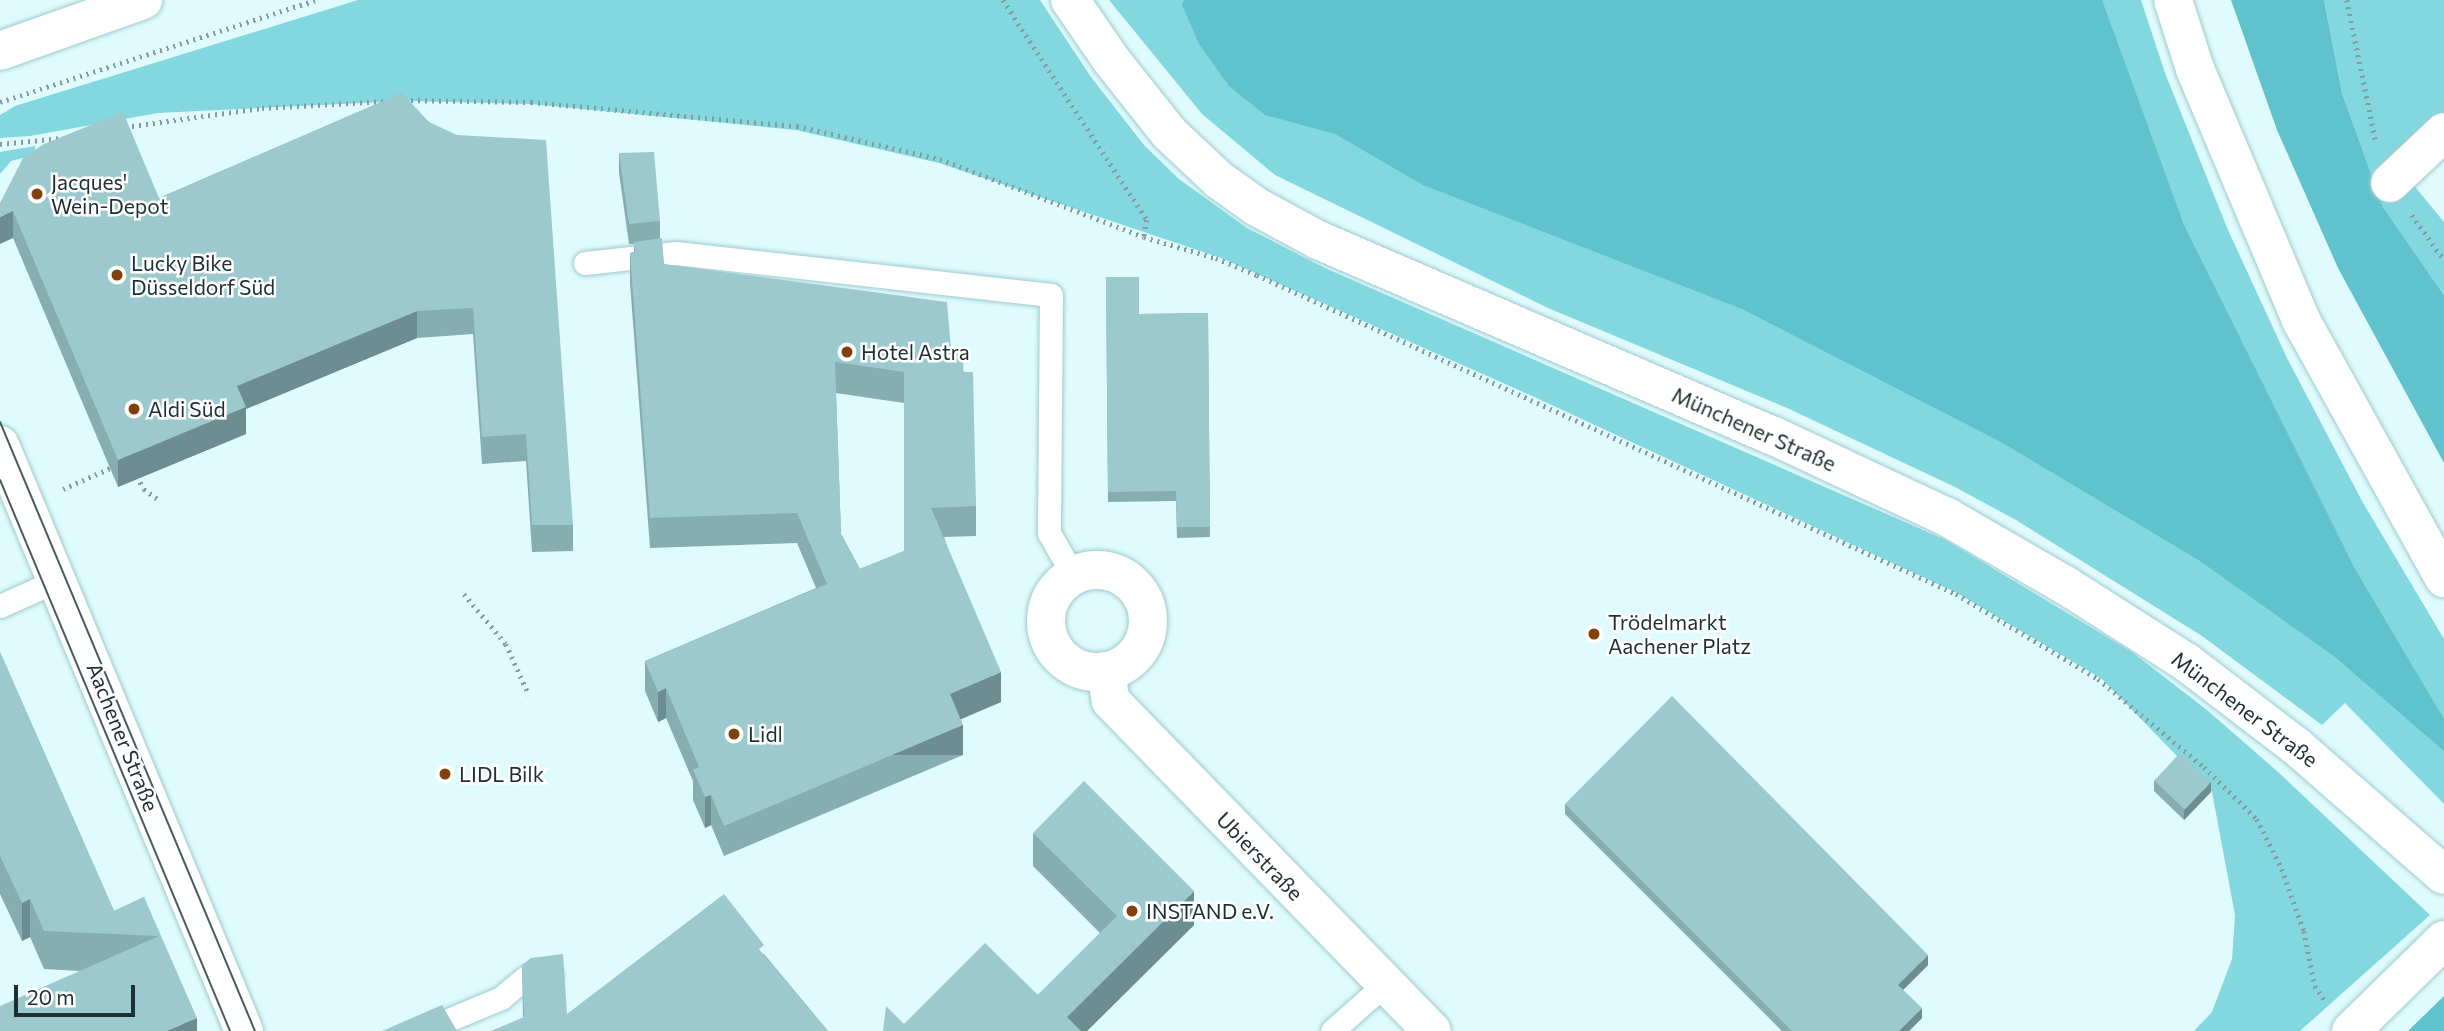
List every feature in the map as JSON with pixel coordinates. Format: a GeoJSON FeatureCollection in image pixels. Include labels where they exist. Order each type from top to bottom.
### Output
{"type":"FeatureCollection","features":[{"type":"Feature","properties":{"kind":"main road"},"geometry":{"type":"LineString","coordinates":[[0,51],[143,0]]}},
{"type":"Feature","properties":{"kind":"main road","name":"Münchener Straße"},"geometry":{"type":"LineString","coordinates":[[1070,0],[1112,61],[1169,133],[1219,180],[1257,207],[1318,240],[1774,436],[1947,517],[2065,585],[2186,662],[2297,746],[2444,875]]}},
{"type":"Feature","properties":{"kind":"main road"},"geometry":{"type":"LineString","coordinates":[[2173,0],[2195,69],[2302,322],[2444,578]]}},
{"type":"Feature","properties":{"kind":"main road"},"geometry":{"type":"LineString","coordinates":[[2390,183],[2444,132]]}},
{"type":"Feature","properties":{"kind":"main road","name":"Aachener Straße"},"geometry":{"type":"LineString","coordinates":[[0,445],[244,1031]]}},
{"type":"Feature","properties":{"kind":"main road"},"geometry":{"type":"LineString","coordinates":[[1089,570],[1120,575],[1142,597],[1148,628],[1143,643],[1134,656],[1121,666],[1106,671],[1089,671],[1073,666],[1060,657],[1051,644],[1046,628],[1051,597],[1060,584],[1073,575],[1089,570]]}},
{"type":"Feature","properties":{"kind":"main road","name":"Ubierstraße"},"geometry":{"type":"LineString","coordinates":[[1106,671],[1111,701],[1428,1030]]}},
{"type":"Feature","properties":{"kind":"main road"},"geometry":{"type":"LineString","coordinates":[[2341,1020],[2436,948]]}},
{"type":"Feature","properties":{"kind":"lane"},"geometry":{"type":"LineString","coordinates":[[585,263],[676,253],[1051,295],[1049,533],[1073,575]]}},
{"type":"Feature","properties":{"kind":"lane"},"geometry":{"type":"LineString","coordinates":[[0,606],[58,580]]}},
{"type":"Feature","properties":{"kind":"lane"},"geometry":{"type":"LineString","coordinates":[[422,1031],[501,998],[525,978],[559,974]]}},
{"type":"Feature","properties":{"kind":"lane"},"geometry":{"type":"LineString","coordinates":[[1332,1031],[1385,984]]}},
{"type":"Feature","properties":{"kind":"path"},"geometry":{"type":"LineString","coordinates":[[0,102],[315,0]]}},
{"type":"Feature","properties":{"kind":"path"},"geometry":{"type":"LineString","coordinates":[[1003,0],[1147,220],[1144,237]]}},
{"type":"Feature","properties":{"kind":"path"},"geometry":{"type":"LineString","coordinates":[[114,128],[262,108],[407,100],[531,102],[797,127],[940,159],[1144,237],[1216,258],[1956,594],[2098,679],[2204,766],[2258,819],[2282,869],[2304,930],[2315,986],[2341,1020]]}},
{"type":"Feature","properties":{"kind":"path"},"geometry":{"type":"LineString","coordinates":[[0,144],[33,143],[74,136]]}},
{"type":"Feature","properties":{"kind":"path"},"geometry":{"type":"LineString","coordinates":[[27,506],[117,465]]}},
{"type":"Feature","properties":{"kind":"path"},"geometry":{"type":"LineString","coordinates":[[134,469],[144,489],[158,499]]}},
{"type":"Feature","properties":{"kind":"path"},"geometry":{"type":"LineString","coordinates":[[464,594],[506,644],[529,695]]}},
{"type":"Feature","properties":{"kind":"shaded area"},"geometry":{"type":"Polygon","coordinates":[[[358,0],[1040,0],[1091,77],[1144,145],[1179,179],[1247,228],[1325,268],[1946,540],[2132,652],[2207,710],[2277,771],[2430,915],[2300,1031],[2194,1031],[2212,1012],[2232,959],[2235,915],[2212,792],[2102,679],[1957,593],[1530,395],[1221,258],[939,163],[796,130],[531,104],[406,101],[158,113],[30,136],[0,138],[0,115],[15,106],[358,0]]]}},
{"type":"Feature","properties":{"kind":"shaded area"},"geometry":{"type":"Polygon","coordinates":[[[1109,0],[2141,0],[2165,73],[2228,230],[2287,358],[2362,501],[2444,639],[2444,804],[2345,703],[2322,725],[2202,636],[2016,520],[1955,487],[1787,408],[1548,308],[1275,175],[1202,114],[1109,0]]]}},
{"type":"Feature","properties":{"kind":"shaded area"},"geometry":{"type":"Polygon","coordinates":[[[1184,0],[2102,0],[2184,225],[2355,569],[2444,719],[2444,751],[2335,657],[2200,561],[2001,442],[1742,309],[1423,185],[1335,134],[1265,115],[1229,86],[1199,44],[1182,5],[1184,0]]]}},
{"type":"Feature","properties":{"kind":"shaded area"},"geometry":{"type":"Polygon","coordinates":[[[2231,0],[2324,0],[2342,93],[2383,207],[2444,295],[2444,463],[2338,268],[2277,130],[2231,0]]]}},
{"type":"Feature","properties":{"kind":"shaded area"},"geometry":{"type":"Polygon","coordinates":[[[2324,0],[2444,0],[2444,120],[2397,165],[2444,222],[2444,295],[2383,207],[2342,93],[2324,0]]]}},
{"type":"Feature","properties":{"kind":"shaded area"},"geometry":{"type":"Polygon","coordinates":[[[35,146],[35,155],[11,161],[0,174],[0,152],[35,146]]]}},
{"type":"Feature","properties":{"kind":"shaded area"},"geometry":{"type":"Polygon","coordinates":[[[2444,996],[2444,1031],[2408,1031],[2444,996]]]}},
{"type":"Feature","properties":{"kind":"building"},"geometry":{"type":"Polygon","coordinates":[[[402,93],[429,122],[457,135],[546,140],[573,525],[532,525],[526,434],[482,437],[473,308],[417,311],[237,386],[246,407],[118,460],[13,211],[0,217],[0,203],[23,158],[44,144],[123,112],[159,198],[402,93]]]}},
{"type":"Feature","properties":{"kind":"building"},"geometry":{"type":"Polygon","coordinates":[[[654,152],[660,221],[629,224],[619,153],[654,152]]]}},
{"type":"Feature","properties":{"kind":"building"},"geometry":{"type":"Polygon","coordinates":[[[662,238],[664,264],[947,302],[951,349],[964,349],[963,372],[973,372],[976,506],[931,508],[1001,672],[950,694],[963,725],[724,826],[711,795],[705,797],[693,770],[699,767],[666,688],[658,692],[645,661],[827,584],[797,513],[650,518],[630,253],[635,252],[634,242],[662,238]],[[835,362],[841,534],[860,569],[904,551],[904,372],[835,362]]]}},
{"type":"Feature","properties":{"kind":"building"},"geometry":{"type":"Polygon","coordinates":[[[1106,277],[1139,277],[1139,314],[1208,313],[1210,527],[1177,527],[1176,491],[1108,492],[1106,277]]]}},
{"type":"Feature","properties":{"kind":"building"},"geometry":{"type":"Polygon","coordinates":[[[0,652],[114,911],[144,897],[197,1018],[166,1031],[0,1031],[0,1006],[159,936],[44,931],[30,899],[22,903],[0,856],[0,652]]]}},
{"type":"Feature","properties":{"kind":"building"},"geometry":{"type":"Polygon","coordinates":[[[1672,696],[1928,955],[1898,985],[1922,1008],[1899,1031],[1792,1031],[1565,804],[1672,696]]]}},
{"type":"Feature","properties":{"kind":"building"},"geometry":{"type":"Polygon","coordinates":[[[2180,753],[2211,782],[2185,809],[2154,781],[2180,753]]]}},
{"type":"Feature","properties":{"kind":"building"},"geometry":{"type":"Polygon","coordinates":[[[1084,781],[1194,891],[1067,1017],[1081,1031],[883,1031],[886,1006],[904,1024],[985,943],[1038,995],[1117,916],[1033,833],[1084,781]]]}},
{"type":"Feature","properties":{"kind":"building"},"geometry":{"type":"Polygon","coordinates":[[[724,894],[764,945],[759,949],[828,1031],[491,1031],[524,1017],[522,965],[531,958],[563,954],[567,1014],[724,894]]]}},
{"type":"Feature","properties":{"kind":"building"},"geometry":{"type":"Polygon","coordinates":[[[442,1005],[457,1031],[382,1031],[442,1005]]]}},
{"type":"Feature","properties":{"kind":"tram line"},"geometry":{"type":"LineString","coordinates":[[0,422],[255,1031]]}},
{"type":"Feature","properties":{"kind":"tram line"},"geometry":{"type":"LineString","coordinates":[[0,480],[230,1031]]}},
{"type":"Feature","properties":{"kind":"place","name":"Jacques' Wein-Depot"},"geometry":{"type":"Point","coordinates":[37,194]}},
{"type":"Feature","properties":{"kind":"place","name":"Lucky Bike Düsseldorf Süd"},"geometry":{"type":"Point","coordinates":[117,275]}},
{"type":"Feature","properties":{"kind":"place","name":"Hotel Astra"},"geometry":{"type":"Point","coordinates":[847,352]}},
{"type":"Feature","properties":{"kind":"place","name":"Aldi Süd"},"geometry":{"type":"Point","coordinates":[134,409]}},
{"type":"Feature","properties":{"kind":"place","name":"Trödelmarkt Aachener Platz"},"geometry":{"type":"Point","coordinates":[1594,634]}},
{"type":"Feature","properties":{"kind":"place","name":"Lidl"},"geometry":{"type":"Point","coordinates":[734,734]}},
{"type":"Feature","properties":{"kind":"place","name":"LIDL Bilk"},"geometry":{"type":"Point","coordinates":[445,774]}},
{"type":"Feature","properties":{"kind":"place","name":"INSTAND e.V."},"geometry":{"type":"Point","coordinates":[1132,911]}}]}
